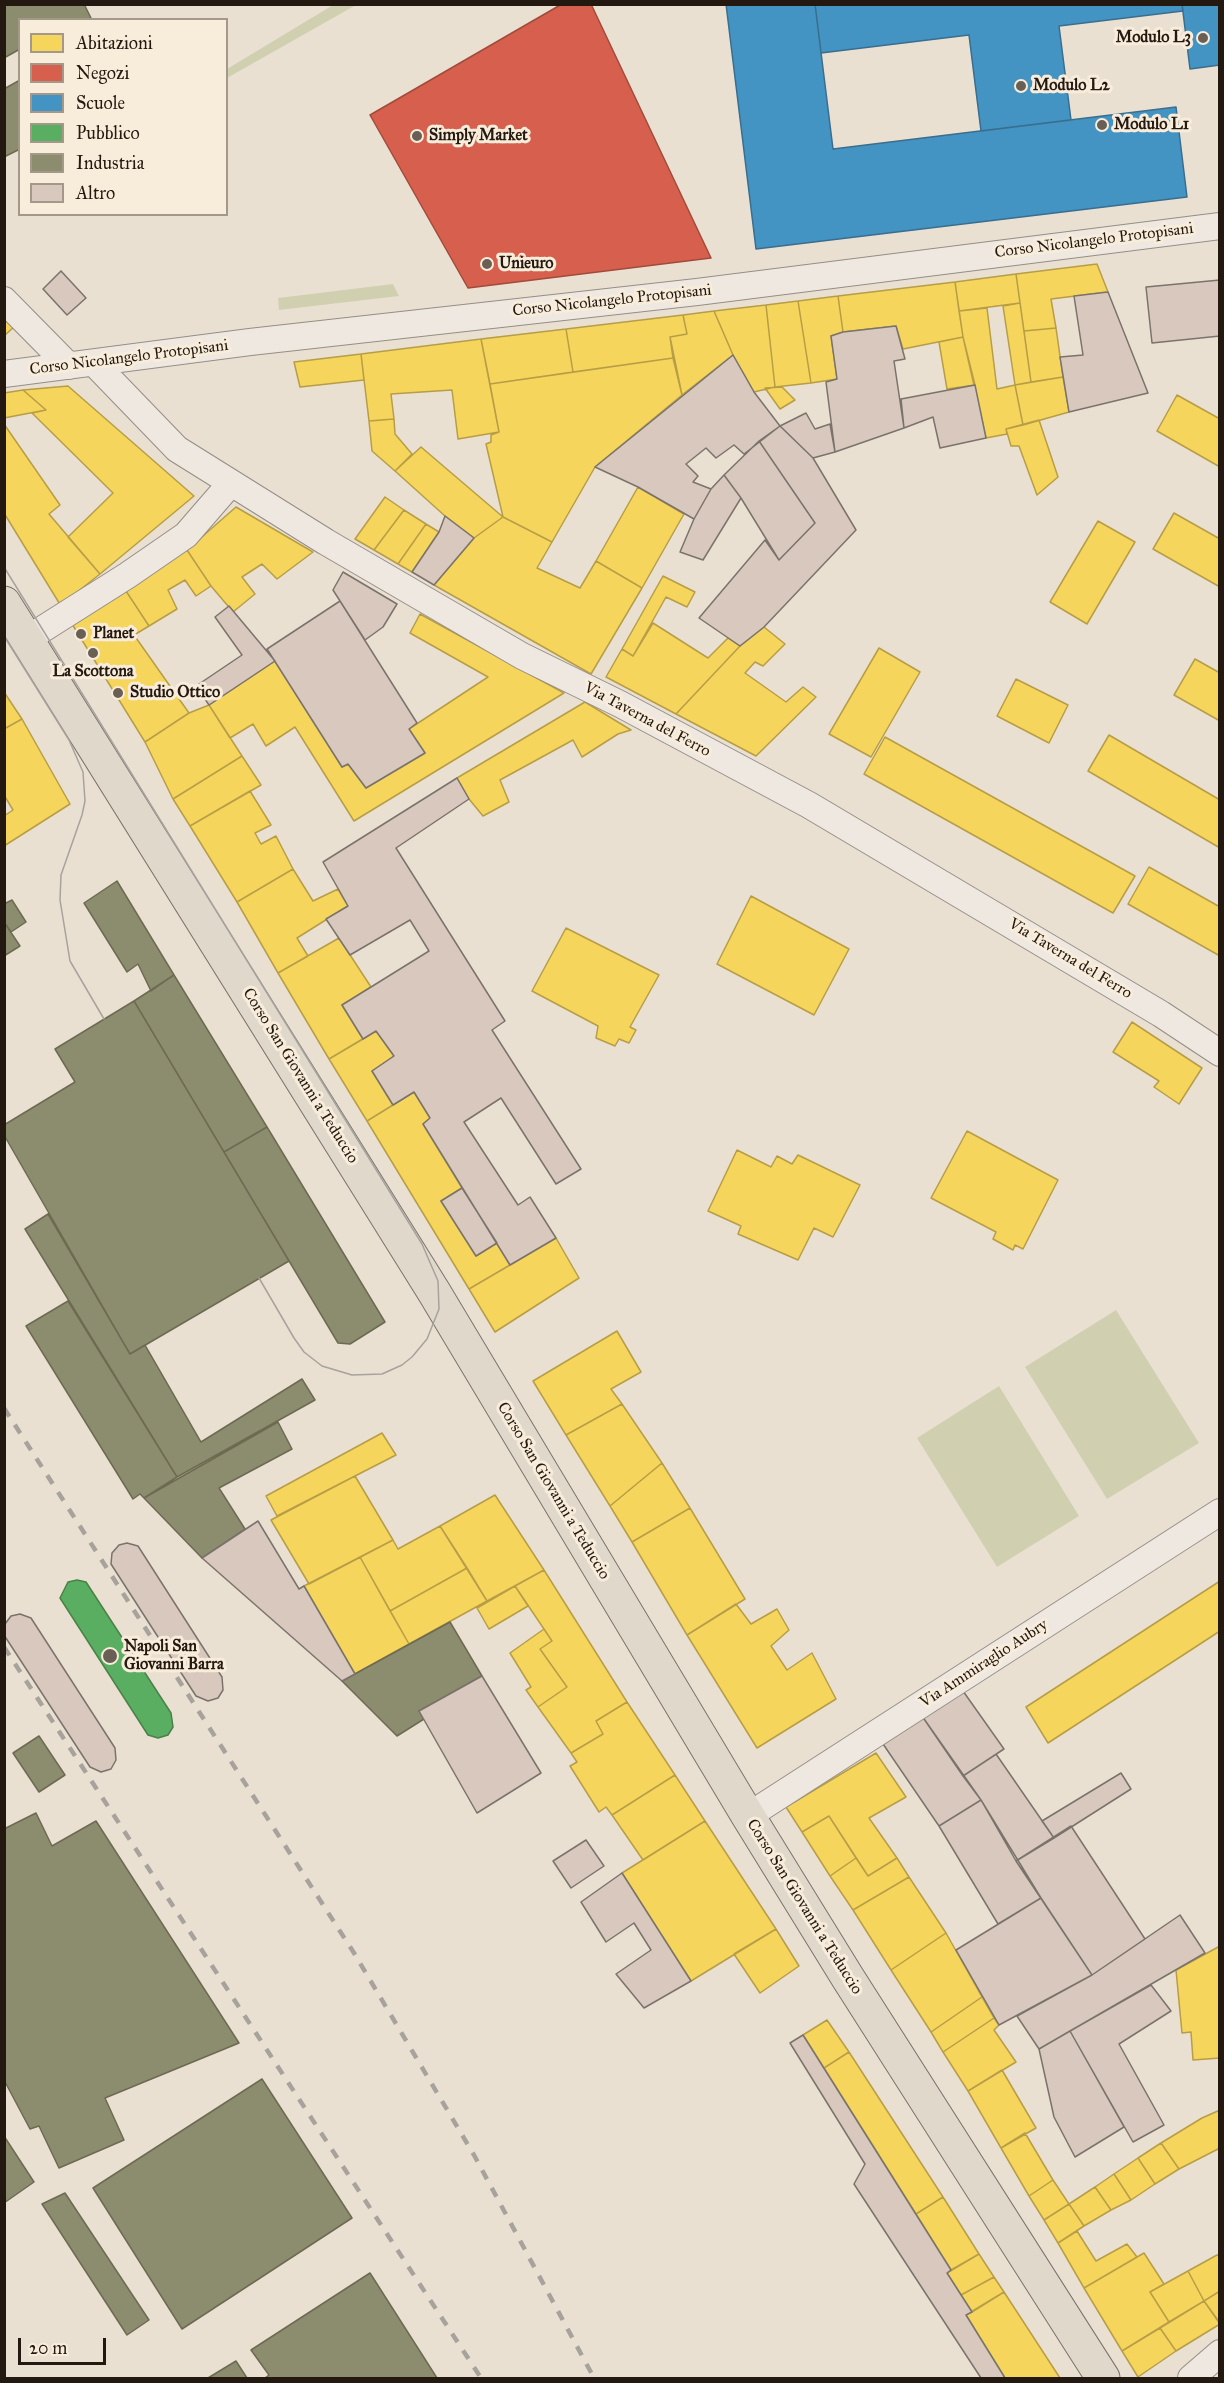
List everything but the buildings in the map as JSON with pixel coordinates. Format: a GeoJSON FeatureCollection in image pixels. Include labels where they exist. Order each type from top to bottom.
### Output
{"type":"FeatureCollection","features":[{"type":"Feature","properties":{"kind":"main road","name":"Corso San Giovanni a Teduccio"},"geometry":{"type":"LineString","coordinates":[[4,603],[434,1292],[747,1816],[1104,2379]]}},
{"type":"Feature","properties":{"kind":"street","name":"Corso Nicolangelo Protopisani"},"geometry":{"type":"LineString","coordinates":[[4,374],[250,342],[697,292],[1220,226]]}},
{"type":"Feature","properties":{"kind":"street","name":"Via Taverna del Ferro"},"geometry":{"type":"LineString","coordinates":[[4,300],[177,449],[231,483],[522,656],[620,704],[809,805],[1161,1014],[1220,1053]]}},
{"type":"Feature","properties":{"kind":"street"},"geometry":{"type":"LineString","coordinates":[[27,639],[186,535],[231,483]]}},
{"type":"Feature","properties":{"kind":"street","name":"Via Ammiraglio Aubry"},"geometry":{"type":"LineString","coordinates":[[747,1816],[1220,1512]]}},
{"type":"Feature","properties":{"kind":"street"},"geometry":{"type":"LineString","coordinates":[[1191,2379],[1220,2353]]}},
{"type":"Feature","properties":{"kind":"green space"},"geometry":{"type":"Polygon","coordinates":[[[333,5],[356,5],[228,77],[228,68],[333,5]]]}},
{"type":"Feature","properties":{"kind":"green space"},"geometry":{"type":"Polygon","coordinates":[[[393,284],[399,296],[279,310],[278,298],[393,284]]]}},
{"type":"Feature","properties":{"kind":"green space"},"geometry":{"type":"Polygon","coordinates":[[[1116,1310],[1199,1443],[1107,1499],[1025,1367],[1116,1310]]]}},
{"type":"Feature","properties":{"kind":"green space"},"geometry":{"type":"Polygon","coordinates":[[[999,1386],[1079,1516],[997,1567],[917,1438],[999,1386]]]}},
{"type":"Feature","properties":{"kind":"tram line"},"geometry":{"type":"LineString","coordinates":[[4,567],[422,1244],[438,1281],[439,1309],[427,1339],[402,1365],[382,1374],[352,1375],[322,1366],[304,1352],[259,1278]]}},
{"type":"Feature","properties":{"kind":"tram line"},"geometry":{"type":"LineString","coordinates":[[4,636],[69,740],[83,772],[85,801],[61,875],[60,900],[70,961],[104,1019]]}},
{"type":"Feature","properties":{"kind":"railway"},"geometry":{"type":"LineString","coordinates":[[4,1408],[354,1953],[474,2155],[594,2378]]}},
{"type":"Feature","properties":{"kind":"railway"},"geometry":{"type":"LineString","coordinates":[[4,1647],[481,2378]]}},
{"type":"Feature","properties":{"kind":"place","name":"Modulo L3"},"geometry":{"type":"Point","coordinates":[1203,38]}},
{"type":"Feature","properties":{"kind":"place","name":"Modulo L2"},"geometry":{"type":"Point","coordinates":[1021,86]}},
{"type":"Feature","properties":{"kind":"place","name":"Modulo L1"},"geometry":{"type":"Point","coordinates":[1102,125]}},
{"type":"Feature","properties":{"kind":"place","name":"Simply Market"},"geometry":{"type":"Point","coordinates":[417,136]}},
{"type":"Feature","properties":{"kind":"place","name":"Unieuro"},"geometry":{"type":"Point","coordinates":[487,264]}},
{"type":"Feature","properties":{"kind":"place","name":"Planet"},"geometry":{"type":"Point","coordinates":[81,634]}},
{"type":"Feature","properties":{"kind":"place","name":"La Scottona"},"geometry":{"type":"Point","coordinates":[93,653]}},
{"type":"Feature","properties":{"kind":"place","name":"Studio Ottico"},"geometry":{"type":"Point","coordinates":[118,693]}},
{"type":"Feature","properties":{"kind":"place","name":"Napoli San Giovanni Barra"},"geometry":{"type":"Point","coordinates":[110,1656]}}]}
